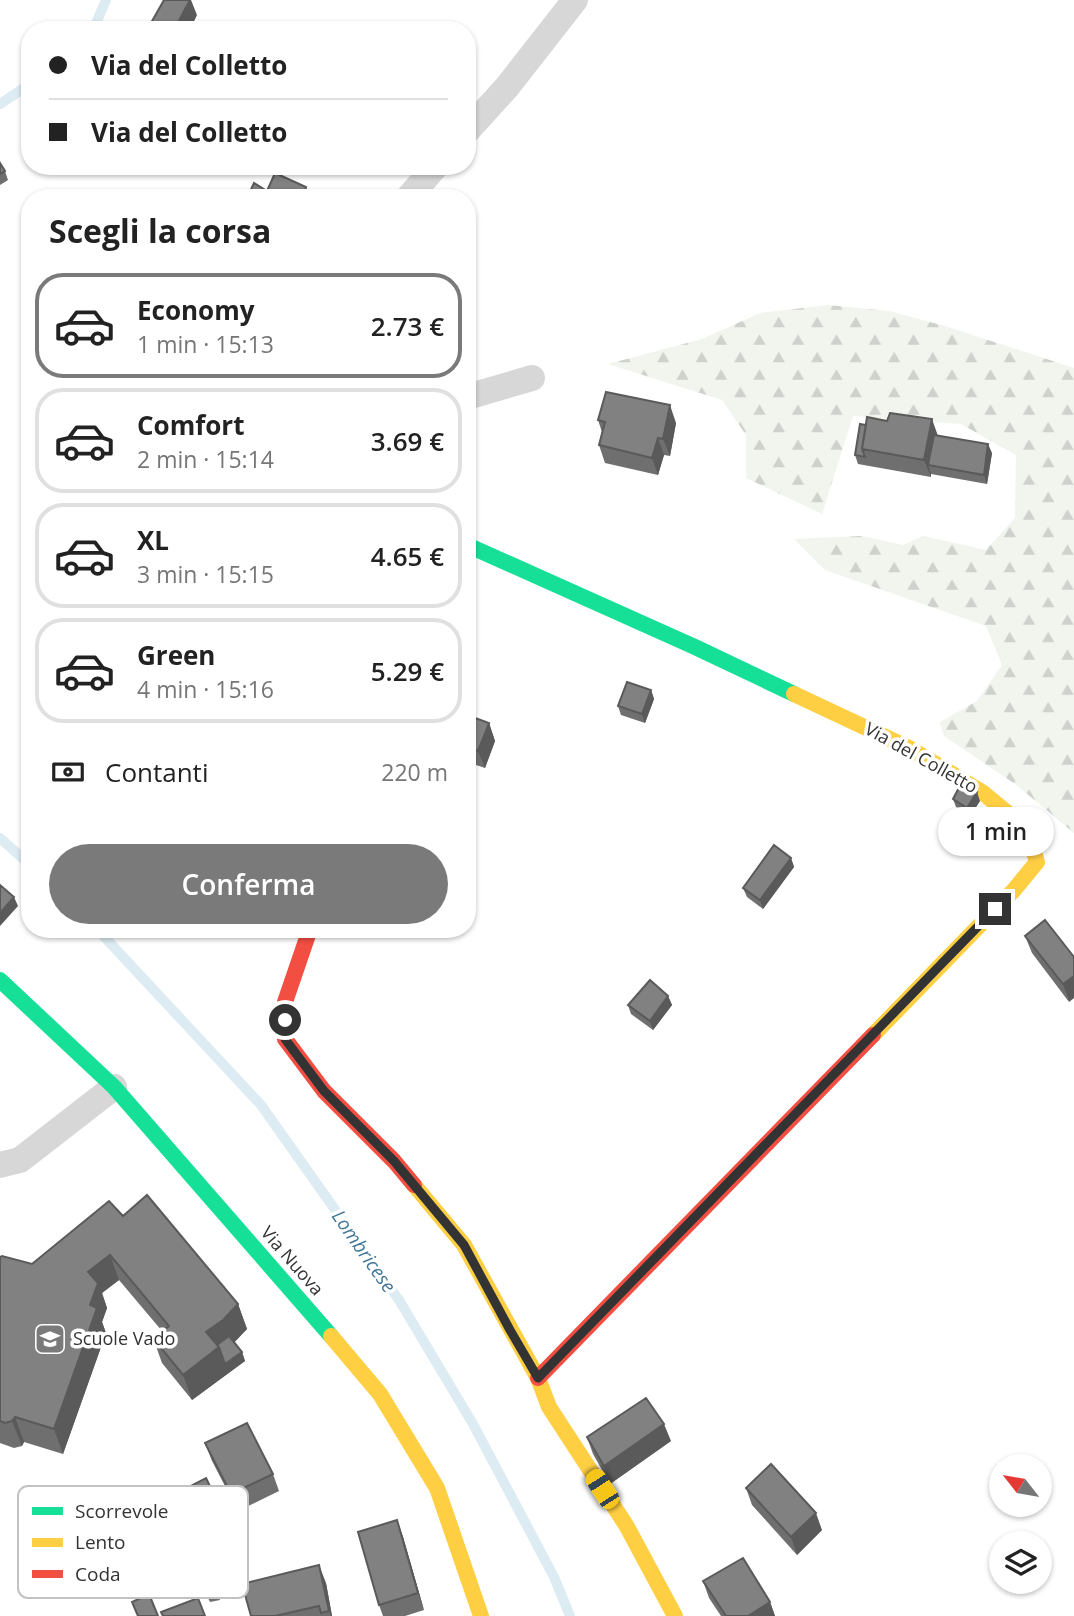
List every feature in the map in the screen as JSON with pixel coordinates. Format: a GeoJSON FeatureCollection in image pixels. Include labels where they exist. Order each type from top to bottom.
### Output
{"type":"FeatureCollection","features":[{"type":"Feature","properties":{"kind":"street"},"geometry":{"type":"LineString","coordinates":[[476,121],[507,87],[575,0]]}},
{"type":"Feature","properties":{"kind":"street"},"geometry":{"type":"LineString","coordinates":[[416,189],[428,175]]}},
{"type":"Feature","properties":{"kind":"street"},"geometry":{"type":"LineString","coordinates":[[476,394],[532,378]]}},
{"type":"Feature","properties":{"kind":"street","name":"Via del Colletto"},"geometry":{"type":"LineString","coordinates":[[476,549],[695,647],[912,749],[982,792],[1027,829],[1037,862],[1014,890],[538,1378]]}},
{"type":"Feature","properties":{"kind":"street"},"geometry":{"type":"LineString","coordinates":[[307,938],[285,1002],[285,1039],[324,1091],[394,1161],[464,1245],[538,1378],[549,1407],[626,1525],[675,1616]]}},
{"type":"Feature","properties":{"kind":"street","name":"Via Nuova"},"geometry":{"type":"LineString","coordinates":[[0,980],[114,1087],[380,1394],[436,1488],[481,1616]]}},
{"type":"Feature","properties":{"kind":"street"},"geometry":{"type":"LineString","coordinates":[[0,1165],[20,1160],[114,1087]]}},
{"type":"Feature","properties":{"kind":"green space"},"geometry":{"type":"Polygon","coordinates":[[[828,305],[889,311],[945,326],[1074,368],[1074,833],[1015,784],[944,736],[940,722],[977,701],[1002,665],[986,626],[825,570],[794,539],[861,536],[903,545],[923,536],[986,550],[1015,518],[1016,455],[961,424],[853,416],[822,514],[746,478],[746,435],[722,400],[608,364],[702,339],[760,313],[828,305]]]}},
{"type":"Feature","properties":{"kind":"building"},"geometry":{"type":"Polygon","coordinates":[[[164,0],[190,0],[179,21],[152,21],[164,0]]]}},
{"type":"Feature","properties":{"kind":"building"},"geometry":{"type":"Polygon","coordinates":[[[274,175],[306,187],[305,189],[268,189],[274,175]]]}},
{"type":"Feature","properties":{"kind":"building"},"geometry":{"type":"Polygon","coordinates":[[[254,183],[264,189],[251,189],[254,183]]]}},
{"type":"Feature","properties":{"kind":"building"},"geometry":{"type":"Polygon","coordinates":[[[606,392],[670,405],[663,439],[658,438],[652,458],[599,445],[605,422],[598,420],[606,392]]]}},
{"type":"Feature","properties":{"kind":"building"},"geometry":{"type":"Polygon","coordinates":[[[890,413],[932,419],[924,460],[862,449],[867,417],[887,421],[890,413]]]}},
{"type":"Feature","properties":{"kind":"building"},"geometry":{"type":"Polygon","coordinates":[[[860,424],[866,425],[862,449],[865,457],[855,455],[860,424]]]}},
{"type":"Feature","properties":{"kind":"building"},"geometry":{"type":"Polygon","coordinates":[[[934,435],[988,444],[984,475],[928,465],[934,435]]]}},
{"type":"Feature","properties":{"kind":"building"},"geometry":{"type":"Polygon","coordinates":[[[627,682],[651,690],[642,714],[618,706],[627,682]]]}},
{"type":"Feature","properties":{"kind":"building"},"geometry":{"type":"Polygon","coordinates":[[[476,718],[489,723],[478,751],[476,750],[476,718]]]}},
{"type":"Feature","properties":{"kind":"building"},"geometry":{"type":"Polygon","coordinates":[[[962,782],[977,792],[967,808],[953,799],[962,782]]]}},
{"type":"Feature","properties":{"kind":"building"},"geometry":{"type":"Polygon","coordinates":[[[774,845],[791,858],[760,900],[743,888],[774,845]]]}},
{"type":"Feature","properties":{"kind":"building"},"geometry":{"type":"Polygon","coordinates":[[[0,885],[14,897],[0,913],[0,885]]]}},
{"type":"Feature","properties":{"kind":"building"},"geometry":{"type":"Polygon","coordinates":[[[1045,920],[1074,957],[1074,976],[1063,984],[1025,936],[1045,920]]]}},
{"type":"Feature","properties":{"kind":"building"},"geometry":{"type":"Polygon","coordinates":[[[650,980],[668,996],[650,1021],[628,1005],[650,980]]]}},
{"type":"Feature","properties":{"kind":"building","name":"Scuole Vado"},"geometry":{"type":"Polygon","coordinates":[[[147,1195],[238,1304],[223,1320],[206,1332],[219,1347],[183,1375],[153,1338],[169,1326],[110,1255],[88,1272],[98,1283],[90,1305],[97,1308],[54,1429],[15,1417],[5,1423],[0,1421],[0,1257],[32,1264],[109,1201],[123,1216],[147,1195]]]}},
{"type":"Feature","properties":{"kind":"building"},"geometry":{"type":"Polygon","coordinates":[[[229,1336],[242,1352],[225,1364],[217,1345],[229,1336]]]}},
{"type":"Feature","properties":{"kind":"building"},"geometry":{"type":"Polygon","coordinates":[[[646,1398],[664,1424],[604,1466],[587,1437],[646,1398]]]}},
{"type":"Feature","properties":{"kind":"building"},"geometry":{"type":"Polygon","coordinates":[[[247,1423],[273,1474],[248,1486],[227,1486],[205,1443],[247,1423]]]}},
{"type":"Feature","properties":{"kind":"building"},"geometry":{"type":"Polygon","coordinates":[[[771,1464],[816,1513],[791,1537],[746,1488],[771,1464]]]}},
{"type":"Feature","properties":{"kind":"building"},"geometry":{"type":"Polygon","coordinates":[[[206,1478],[210,1486],[191,1486],[206,1478]]]}},
{"type":"Feature","properties":{"kind":"building"},"geometry":{"type":"Polygon","coordinates":[[[397,1520],[418,1593],[379,1605],[358,1532],[397,1520]]]}},
{"type":"Feature","properties":{"kind":"building"},"geometry":{"type":"Polygon","coordinates":[[[743,1558],[770,1602],[748,1616],[726,1616],[703,1581],[743,1558]]]}},
{"type":"Feature","properties":{"kind":"building"},"geometry":{"type":"Polygon","coordinates":[[[319,1565],[329,1611],[321,1613],[319,1606],[275,1616],[251,1616],[246,1598],[248,1583],[319,1565]]]}},
{"type":"Feature","properties":{"kind":"building"},"geometry":{"type":"Polygon","coordinates":[[[140,1598],[151,1598],[158,1616],[138,1616],[132,1602],[140,1598]]]}},
{"type":"Feature","properties":{"kind":"building"},"geometry":{"type":"Polygon","coordinates":[[[198,1598],[205,1616],[163,1616],[161,1612],[198,1598]]]}},
{"type":"Feature","properties":{"kind":"waterway","name":"Lombricese"},"geometry":{"type":"LineString","coordinates":[[97,21],[106,0]]}},
{"type":"Feature","properties":{"kind":"waterway","name":"Lombricese"},"geometry":{"type":"LineString","coordinates":[[0,104],[21,90]]}},
{"type":"Feature","properties":{"kind":"waterway","name":"Lombricese"},"geometry":{"type":"LineString","coordinates":[[0,838],[21,857]]}},
{"type":"Feature","properties":{"kind":"waterway","name":"Lombricese"},"geometry":{"type":"LineString","coordinates":[[105,938],[261,1105],[399,1300],[473,1424],[554,1577],[570,1616]]}},
{"type":"Feature","properties":{"kind":"traffic: fast"},"geometry":{"type":"LineString","coordinates":[[476,549],[794,694]]}},
{"type":"Feature","properties":{"kind":"traffic: fast"},"geometry":{"type":"LineString","coordinates":[[0,980],[114,1087],[331,1336]]}},
{"type":"Feature","properties":{"kind":"traffic: slow"},"geometry":{"type":"LineString","coordinates":[[794,694],[911,749],[982,792],[1027,829],[1037,862],[1014,890],[873,1035]]}},
{"type":"Feature","properties":{"kind":"traffic: slow"},"geometry":{"type":"LineString","coordinates":[[414,1185],[464,1245],[538,1378],[549,1407],[626,1525],[675,1616]]}},
{"type":"Feature","properties":{"kind":"traffic: slow"},"geometry":{"type":"LineString","coordinates":[[331,1336],[380,1394],[437,1488],[481,1616]]}},
{"type":"Feature","properties":{"kind":"traffic: jam"},"geometry":{"type":"LineString","coordinates":[[307,938],[285,1002],[285,1039],[324,1091],[394,1161],[414,1185]]}},
{"type":"Feature","properties":{"kind":"traffic: jam"},"geometry":{"type":"LineString","coordinates":[[538,1378],[873,1035]]}},
{"type":"Feature","properties":{"kind":"place","name":"Scuole Vado"},"geometry":{"type":"Point","coordinates":[50,1339]}},
{"type":"Feature","properties":{"kind":"route"},"geometry":{"type":"LineString","coordinates":[[285,1020],[285,1039],[324,1091],[394,1161],[464,1245],[538,1378],[995,909]]}}]}
